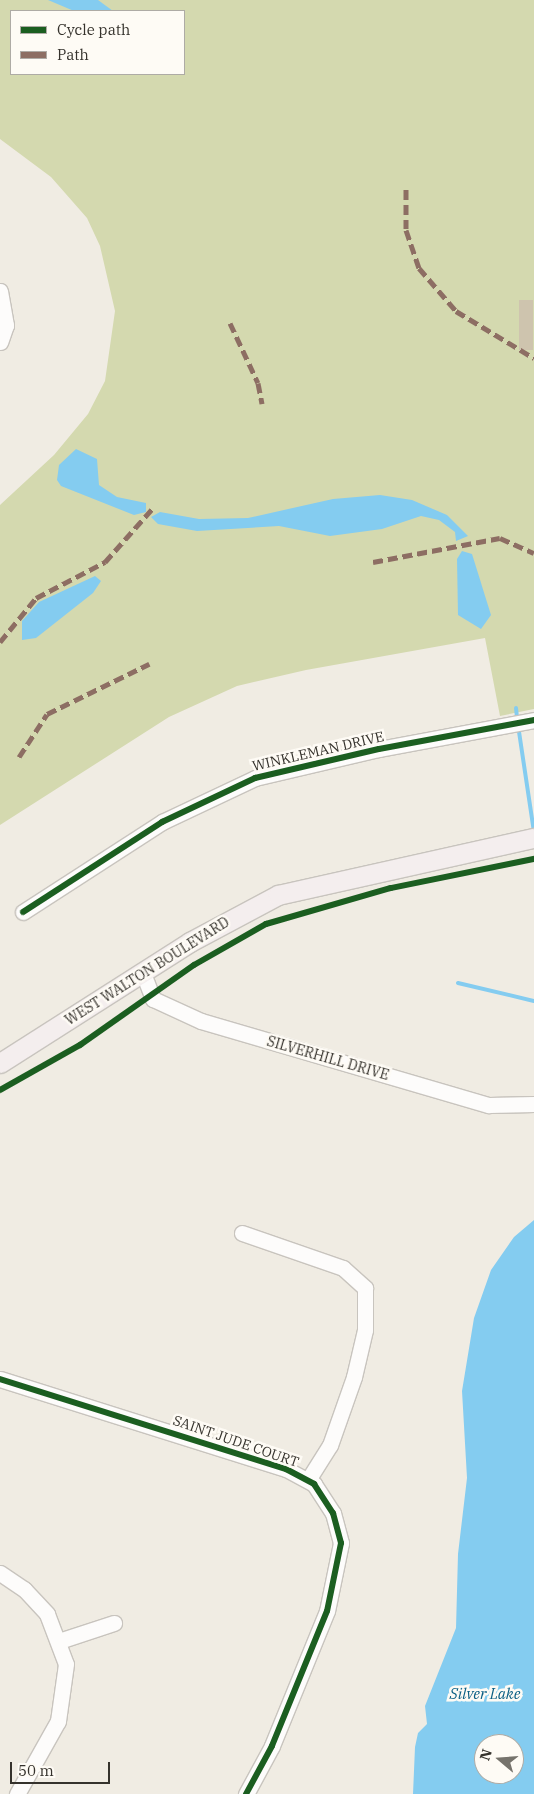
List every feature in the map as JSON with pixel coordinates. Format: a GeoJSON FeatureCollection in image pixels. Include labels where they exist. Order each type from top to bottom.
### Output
{"type":"FeatureCollection","features":[{"type":"Feature","properties":{"kind":"main road","name":"WEST WALTON BOULEVARD"},"geometry":{"type":"LineString","coordinates":[[1,1060],[142,973],[278,894],[534,838]]}},
{"type":"Feature","properties":{"kind":"street"},"geometry":{"type":"LineString","coordinates":[[0,291],[6,325],[0,342]]}},
{"type":"Feature","properties":{"kind":"street","name":"WINKLEMAN DRIVE"},"geometry":{"type":"LineString","coordinates":[[22,912],[162,822],[238,785],[379,748],[534,720]]}},
{"type":"Feature","properties":{"kind":"street","name":"SILVERHILL DRIVE"},"geometry":{"type":"LineString","coordinates":[[142,973],[152,999],[178,1013],[489,1105],[534,1104]]}},
{"type":"Feature","properties":{"kind":"street"},"geometry":{"type":"LineString","coordinates":[[242,1233],[343,1268],[365,1288],[365,1330],[354,1377],[330,1445],[308,1480]]}},
{"type":"Feature","properties":{"kind":"street","name":"SAINT JUDE COURT"},"geometry":{"type":"LineString","coordinates":[[0,1380],[266,1462],[308,1480],[333,1513],[339,1553],[327,1611],[272,1746],[246,1794]]}},
{"type":"Feature","properties":{"kind":"street"},"geometry":{"type":"LineString","coordinates":[[0,1573],[35,1599],[59,1641],[66,1664],[58,1721],[17,1794]]}},
{"type":"Feature","properties":{"kind":"street"},"geometry":{"type":"LineString","coordinates":[[59,1641],[114,1623]]}},
{"type":"Feature","properties":{"kind":"green space"},"geometry":{"type":"Polygon","coordinates":[[[0,0],[534,0],[534,709],[500,716],[485,638],[306,670],[237,686],[169,717],[0,825],[0,505],[54,455],[88,414],[105,381],[115,311],[100,246],[87,218],[51,177],[0,139],[0,0]]]}},
{"type":"Feature","properties":{"kind":"water"},"geometry":{"type":"Polygon","coordinates":[[[48,0],[98,0],[112,10],[72,10],[48,0]]]}},
{"type":"Feature","properties":{"kind":"water"},"geometry":{"type":"Polygon","coordinates":[[[76,449],[97,459],[99,485],[117,497],[146,503],[146,512],[134,515],[61,486],[57,480],[59,465],[76,449]]]}},
{"type":"Feature","properties":{"kind":"water"},"geometry":{"type":"Polygon","coordinates":[[[380,495],[412,500],[447,515],[468,536],[456,541],[455,532],[439,520],[421,516],[382,529],[330,536],[279,526],[197,531],[158,524],[151,517],[160,512],[199,519],[248,518],[333,499],[380,495]]]}},
{"type":"Feature","properties":{"kind":"water"},"geometry":{"type":"Polygon","coordinates":[[[462,551],[472,554],[491,615],[481,629],[458,615],[457,559],[462,551]]]}},
{"type":"Feature","properties":{"kind":"water"},"geometry":{"type":"Polygon","coordinates":[[[95,576],[101,581],[93,593],[36,638],[22,640],[22,621],[39,602],[95,576]]]}},
{"type":"Feature","properties":{"kind":"water","name":"Silver Lake"},"geometry":{"type":"Polygon","coordinates":[[[534,1220],[534,1794],[413,1794],[415,1747],[418,1733],[427,1724],[425,1706],[456,1628],[458,1554],[467,1478],[462,1391],[474,1318],[491,1270],[514,1237],[534,1220]]]}},
{"type":"Feature","properties":{"kind":"building"},"geometry":{"type":"Polygon","coordinates":[[[519,300],[533,300],[533,350],[519,350],[519,300]]]}},
{"type":"Feature","properties":{"kind":"waterway"},"geometry":{"type":"LineString","coordinates":[[516,708],[517,718]]}},
{"type":"Feature","properties":{"kind":"waterway"},"geometry":{"type":"LineString","coordinates":[[518,725],[534,832]]}},
{"type":"Feature","properties":{"kind":"waterway"},"geometry":{"type":"LineString","coordinates":[[458,983],[534,1001]]}},
{"type":"Feature","properties":{"kind":"marked path"},"geometry":{"type":"LineString","coordinates":[[406,189],[406,230],[419,268],[456,311],[534,358]]}},
{"type":"Feature","properties":{"kind":"marked path"},"geometry":{"type":"LineString","coordinates":[[230,323],[258,383],[262,404]]}},
{"type":"Feature","properties":{"kind":"marked path"},"geometry":{"type":"LineString","coordinates":[[0,642],[36,598],[105,562],[152,509]]}},
{"type":"Feature","properties":{"kind":"marked path"},"geometry":{"type":"LineString","coordinates":[[373,562],[500,538],[534,553]]}},
{"type":"Feature","properties":{"kind":"marked path"},"geometry":{"type":"LineString","coordinates":[[19,757],[47,714],[149,664]]}},
{"type":"Feature","properties":{"kind":"cycle path"},"geometry":{"type":"LineString","coordinates":[[23,912],[162,822],[255,778],[379,749],[534,720]]}},
{"type":"Feature","properties":{"kind":"cycle path"},"geometry":{"type":"LineString","coordinates":[[0,1090],[80,1045],[194,965],[266,924],[391,888],[534,859]]}},
{"type":"Feature","properties":{"kind":"cycle path"},"geometry":{"type":"LineString","coordinates":[[0,1379],[286,1469],[314,1484],[333,1513],[341,1543],[327,1611],[272,1746],[246,1794]]}}]}
